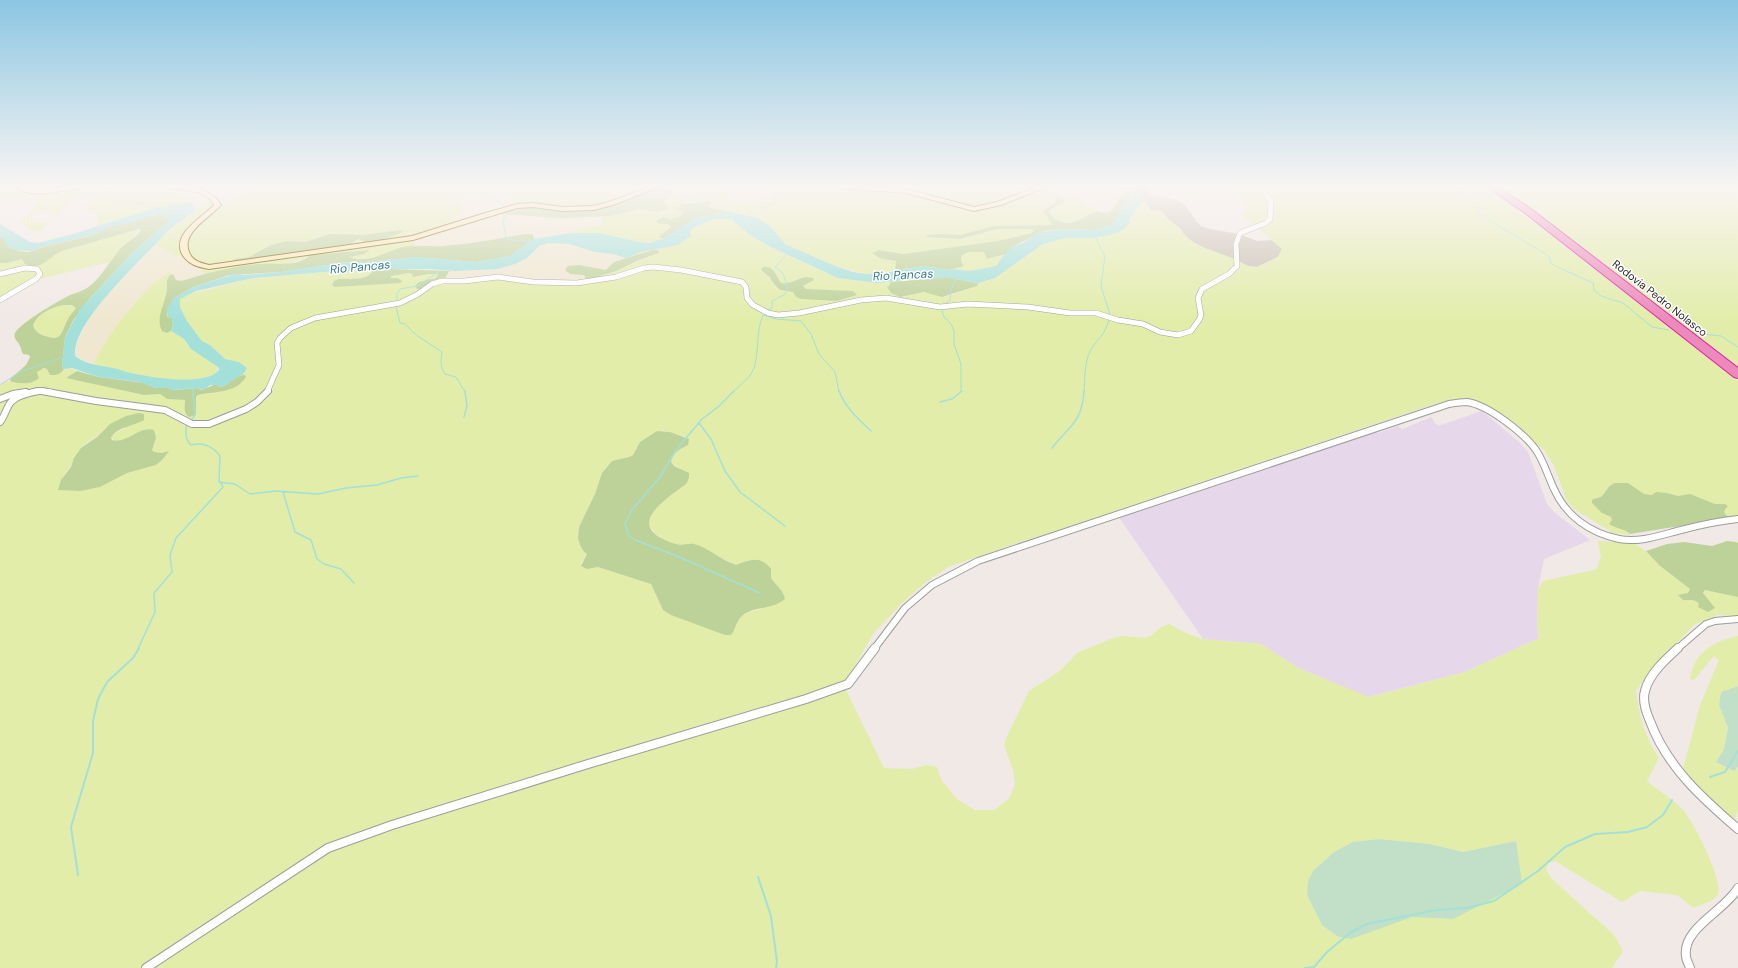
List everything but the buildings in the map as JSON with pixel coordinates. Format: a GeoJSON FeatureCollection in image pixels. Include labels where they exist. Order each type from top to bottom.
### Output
{"type":"FeatureCollection","features":[{"type":"Feature","properties":{"kind":"highway","name":"Rodovia Pedro Nolasco"},"geometry":{"type":"LineString","coordinates":[[1554,231],[1738,374]]}},
{"type":"Feature","properties":{"kind":"street"},"geometry":{"type":"LineString","coordinates":[[190,231],[185,237],[182,245],[185,253],[191,262],[209,267],[397,241],[434,231]]}},
{"type":"Feature","properties":{"kind":"street"},"geometry":{"type":"LineString","coordinates":[[0,399],[13,394],[33,392],[58,393],[96,401],[165,410],[192,424],[209,424],[246,410],[268,391],[279,365],[276,346],[280,338],[291,328],[309,320],[323,316],[363,311],[400,303],[411,298],[432,284],[442,281],[464,281],[498,277],[533,282],[577,282],[616,277],[648,267],[686,271],[742,282],[746,287],[746,298],[753,305],[768,313],[778,315],[799,313],[861,300],[886,298],[940,307],[968,304],[1028,307],[1070,313],[1096,313],[1118,320],[1143,324],[1160,332],[1184,334],[1191,331],[1199,320],[1200,315],[1198,298],[1202,290],[1234,270],[1237,266],[1236,244],[1238,236],[1245,231]]}},
{"type":"Feature","properties":{"kind":"street"},"geometry":{"type":"LineString","coordinates":[[0,274],[25,268],[37,269],[40,274],[36,279],[0,300]]}},
{"type":"Feature","properties":{"kind":"street"},"geometry":{"type":"LineString","coordinates":[[0,422],[5,416],[11,402],[33,392]]}},
{"type":"Feature","properties":{"kind":"street"},"geometry":{"type":"LineString","coordinates":[[146,968],[328,848],[399,823],[848,684],[905,608],[932,585],[960,569],[1448,404],[1462,402],[1481,406],[1490,411],[1526,440],[1535,448],[1566,510],[1592,530],[1606,536],[1620,539],[1642,539],[1738,519]]}},
{"type":"Feature","properties":{"kind":"street"},"geometry":{"type":"LineString","coordinates":[[1737,828],[1702,798],[1682,778],[1666,756],[1651,728],[1645,708],[1645,689],[1660,665],[1706,624],[1720,620],[1738,619]]}},
{"type":"Feature","properties":{"kind":"street"},"geometry":{"type":"LineString","coordinates":[[1690,968],[1687,963],[1685,950],[1687,943],[1697,928],[1734,898],[1738,888]]}},
{"type":"Feature","properties":{"kind":"shaded area"},"geometry":{"type":"Polygon","coordinates":[[[437,231],[575,231],[572,233],[534,239],[533,234],[441,246],[414,246],[415,240],[437,231]]]}},
{"type":"Feature","properties":{"kind":"shaded area"},"geometry":{"type":"Polygon","coordinates":[[[1182,231],[1223,231],[1239,234],[1257,241],[1273,240],[1282,249],[1278,257],[1257,267],[1248,266],[1232,258],[1202,247],[1190,240],[1182,231]]]}},
{"type":"Feature","properties":{"kind":"shaded area"},"geometry":{"type":"Polygon","coordinates":[[[548,243],[570,244],[595,252],[613,254],[626,258],[614,262],[606,270],[579,265],[572,265],[566,268],[570,274],[587,276],[588,282],[489,279],[461,283],[441,281],[446,277],[449,271],[486,270],[507,267],[532,254],[539,246],[548,243]]]}},
{"type":"Feature","properties":{"kind":"shaded area"},"geometry":{"type":"Polygon","coordinates":[[[154,246],[166,249],[189,259],[202,269],[203,274],[181,281],[176,280],[173,274],[105,345],[94,364],[78,359],[75,356],[75,346],[92,313],[154,246]]]}},
{"type":"Feature","properties":{"kind":"shaded area"},"geometry":{"type":"Polygon","coordinates":[[[1482,411],[1518,441],[1528,452],[1547,504],[1554,512],[1590,540],[1544,559],[1538,589],[1537,628],[1539,638],[1465,672],[1368,697],[1298,668],[1261,644],[1203,639],[1118,516],[1375,430],[1378,433],[1398,426],[1402,429],[1432,417],[1438,426],[1482,411]]]}},
{"type":"Feature","properties":{"kind":"green space"},"geometry":{"type":"Polygon","coordinates":[[[100,231],[131,231],[62,251],[37,266],[25,264],[22,259],[7,263],[0,263],[0,238],[5,238],[18,251],[29,252],[46,246],[90,236],[100,231]]]}},
{"type":"Feature","properties":{"kind":"green space"},"geometry":{"type":"Polygon","coordinates":[[[131,231],[140,231],[109,262],[32,281],[0,298],[0,263],[7,263],[22,259],[23,261],[43,264],[57,252],[131,231]]]}},
{"type":"Feature","properties":{"kind":"green space"},"geometry":{"type":"Polygon","coordinates":[[[157,231],[133,252],[90,298],[74,319],[65,337],[62,366],[64,369],[60,374],[50,375],[47,369],[44,368],[37,372],[39,378],[33,382],[17,383],[10,381],[11,378],[26,365],[30,357],[29,355],[23,354],[21,347],[15,338],[15,333],[18,329],[31,318],[68,296],[85,289],[92,284],[123,246],[139,232],[157,231]],[[65,305],[46,311],[38,318],[33,326],[43,335],[51,338],[58,337],[62,333],[69,317],[76,308],[72,305],[65,305]]]}},
{"type":"Feature","properties":{"kind":"green space"},"geometry":{"type":"Polygon","coordinates":[[[169,231],[391,231],[363,235],[322,235],[305,242],[286,241],[271,245],[249,257],[234,259],[268,257],[351,246],[353,242],[359,239],[367,242],[376,242],[385,239],[398,231],[437,231],[415,240],[414,246],[365,259],[357,259],[349,256],[364,254],[370,250],[307,257],[284,264],[203,274],[198,265],[193,261],[176,256],[163,248],[154,246],[169,231]]]}},
{"type":"Feature","properties":{"kind":"green space"},"geometry":{"type":"Polygon","coordinates":[[[403,231],[370,243],[365,243],[359,239],[353,242],[351,246],[235,262],[233,261],[234,259],[249,257],[271,245],[286,241],[305,242],[329,234],[363,235],[403,231]]]}},
{"type":"Feature","properties":{"kind":"green space"},"geometry":{"type":"Polygon","coordinates":[[[575,231],[666,231],[660,236],[662,239],[648,242],[641,242],[600,233],[572,233],[575,231]]]}},
{"type":"Feature","properties":{"kind":"green space"},"geometry":{"type":"Polygon","coordinates":[[[666,231],[675,231],[664,238],[660,238],[660,236],[666,231]]]}},
{"type":"Feature","properties":{"kind":"green space"},"geometry":{"type":"Polygon","coordinates":[[[690,231],[745,231],[773,248],[826,273],[843,279],[878,283],[891,282],[889,290],[893,294],[902,297],[921,293],[944,297],[953,295],[977,286],[978,283],[995,278],[1043,244],[1066,238],[1099,238],[1119,231],[1182,231],[1190,240],[1202,247],[1232,258],[1248,266],[1257,267],[1278,257],[1282,249],[1261,231],[1546,231],[1738,380],[1738,516],[1730,518],[1725,514],[1724,511],[1728,506],[1725,504],[1715,504],[1695,496],[1678,496],[1667,493],[1652,495],[1644,494],[1621,483],[1611,485],[1607,488],[1604,495],[1596,498],[1602,513],[1611,517],[1619,529],[1623,529],[1631,535],[1613,533],[1574,509],[1566,499],[1554,466],[1544,450],[1496,411],[1465,399],[1437,403],[948,567],[926,582],[902,603],[873,634],[844,686],[884,768],[912,769],[927,765],[937,767],[942,781],[958,800],[975,810],[994,810],[1009,799],[1015,784],[1013,770],[1004,745],[1029,691],[1060,671],[1077,653],[1122,636],[1145,638],[1152,635],[1161,627],[1169,624],[1188,634],[1203,639],[1261,644],[1298,668],[1369,697],[1465,672],[1539,638],[1537,628],[1538,589],[1543,581],[1594,570],[1597,568],[1601,556],[1598,541],[1635,543],[1649,554],[1659,565],[1690,589],[1688,593],[1678,595],[1683,600],[1693,600],[1699,604],[1705,590],[1738,597],[1738,616],[1718,615],[1694,625],[1654,667],[1636,691],[1646,735],[1659,758],[1647,781],[1679,806],[1688,816],[1701,839],[1713,867],[1719,890],[1717,896],[1709,902],[1693,908],[1677,895],[1640,891],[1622,902],[1555,861],[1549,863],[1546,870],[1553,880],[1614,935],[1623,951],[1612,968],[0,968],[0,387],[6,382],[32,382],[39,376],[37,372],[40,369],[47,369],[50,375],[54,375],[66,369],[73,369],[77,371],[67,378],[144,395],[160,394],[167,399],[185,400],[185,413],[189,417],[198,395],[230,389],[240,384],[247,368],[239,362],[225,359],[210,345],[202,341],[187,321],[180,307],[180,299],[186,295],[253,278],[324,272],[373,270],[370,274],[362,278],[338,279],[335,287],[401,283],[402,281],[391,278],[391,276],[409,273],[417,277],[428,274],[438,274],[437,278],[422,281],[461,283],[496,279],[566,283],[599,278],[600,276],[658,254],[658,250],[689,238],[691,236],[690,231]],[[769,267],[763,272],[769,277],[776,288],[785,292],[793,292],[801,299],[837,301],[815,289],[806,289],[803,287],[810,282],[801,277],[790,283],[781,283],[776,273],[769,267]],[[105,428],[86,444],[77,454],[72,465],[63,478],[59,490],[81,491],[100,487],[127,473],[156,465],[163,459],[168,451],[162,453],[154,452],[152,450],[155,441],[143,430],[126,439],[116,441],[110,437],[126,428],[105,428]],[[657,431],[640,442],[633,455],[612,461],[604,470],[595,494],[579,527],[578,538],[580,545],[587,554],[581,563],[587,569],[598,567],[651,584],[663,610],[735,630],[739,620],[744,614],[761,609],[773,581],[771,578],[771,573],[749,560],[736,565],[693,544],[684,546],[677,545],[662,539],[649,526],[649,521],[654,509],[688,473],[671,462],[675,453],[688,445],[686,437],[666,431],[657,431]],[[1379,839],[1353,842],[1334,852],[1314,870],[1307,895],[1322,925],[1337,936],[1412,917],[1453,919],[1516,841],[1463,852],[1430,844],[1379,839]]]}},
{"type":"Feature","properties":{"kind":"green space"},"geometry":{"type":"Polygon","coordinates":[[[774,231],[974,231],[960,235],[928,235],[929,238],[960,239],[986,231],[1034,231],[1032,233],[998,241],[903,254],[879,250],[882,259],[896,261],[895,268],[898,270],[866,274],[835,266],[785,244],[774,231]]]}},
{"type":"Feature","properties":{"kind":"green space"},"geometry":{"type":"Polygon","coordinates":[[[974,231],[989,231],[960,239],[926,237],[928,235],[939,234],[960,235],[974,231]]]}},
{"type":"Feature","properties":{"kind":"green space"},"geometry":{"type":"Polygon","coordinates":[[[1034,231],[1045,231],[1012,247],[1006,254],[987,259],[984,252],[968,252],[961,256],[961,261],[964,266],[949,270],[924,266],[898,270],[895,268],[896,261],[882,259],[872,253],[879,250],[903,254],[998,241],[1032,233],[1034,231]]]}},
{"type":"Feature","properties":{"kind":"green space"},"geometry":{"type":"Polygon","coordinates":[[[1557,231],[1738,231],[1738,369],[1557,231]]]}},
{"type":"Feature","properties":{"kind":"green space"},"geometry":{"type":"Polygon","coordinates":[[[533,234],[534,239],[510,256],[476,262],[417,257],[365,262],[347,262],[281,272],[229,275],[191,288],[174,298],[167,314],[168,318],[172,318],[173,324],[171,331],[167,333],[162,331],[160,326],[160,316],[167,290],[167,281],[169,276],[173,274],[176,280],[181,281],[212,272],[246,265],[294,263],[305,259],[310,255],[370,250],[364,254],[349,257],[355,259],[368,259],[405,247],[452,245],[533,234]]]}},
{"type":"Feature","properties":{"kind":"green space"},"geometry":{"type":"Polygon","coordinates":[[[652,250],[658,250],[659,253],[600,276],[596,282],[588,282],[584,275],[570,274],[565,270],[568,266],[579,265],[606,270],[614,262],[652,250]]]}},
{"type":"Feature","properties":{"kind":"green space"},"geometry":{"type":"Polygon","coordinates":[[[980,251],[986,254],[988,259],[1004,255],[996,266],[970,271],[954,269],[964,266],[961,261],[961,256],[968,252],[980,251]]]}},
{"type":"Feature","properties":{"kind":"green space"},"geometry":{"type":"Polygon","coordinates":[[[763,267],[772,269],[781,283],[808,277],[813,278],[814,280],[803,286],[806,289],[853,291],[857,295],[837,301],[801,299],[796,297],[793,292],[777,288],[761,269],[763,267]]]}},
{"type":"Feature","properties":{"kind":"green space"},"geometry":{"type":"Polygon","coordinates":[[[391,269],[449,271],[445,279],[423,289],[417,289],[415,286],[419,282],[436,278],[438,274],[413,277],[412,274],[409,273],[391,276],[391,278],[398,278],[402,281],[401,283],[335,287],[332,285],[334,281],[338,279],[362,278],[370,274],[373,270],[391,269]]]}},
{"type":"Feature","properties":{"kind":"green space"},"geometry":{"type":"Polygon","coordinates":[[[170,272],[173,274],[167,279],[167,291],[160,317],[167,333],[171,331],[184,339],[188,346],[218,367],[217,372],[206,377],[192,379],[157,378],[94,364],[104,345],[133,306],[150,286],[170,272]]]}},
{"type":"Feature","properties":{"kind":"green space"},"geometry":{"type":"Polygon","coordinates":[[[946,277],[978,283],[977,286],[942,297],[924,292],[900,297],[891,293],[887,287],[891,282],[946,277]]]}},
{"type":"Feature","properties":{"kind":"green space"},"geometry":{"type":"Polygon","coordinates":[[[69,305],[76,307],[68,319],[62,333],[58,337],[51,338],[39,334],[35,330],[33,326],[38,317],[58,306],[69,305]]]}},
{"type":"Feature","properties":{"kind":"green space"},"geometry":{"type":"Polygon","coordinates":[[[77,371],[99,377],[144,383],[156,388],[176,390],[197,388],[202,390],[216,384],[220,387],[226,385],[241,375],[245,375],[246,377],[230,389],[198,395],[196,397],[196,415],[189,417],[185,412],[185,400],[167,399],[160,394],[144,395],[66,378],[77,371]]]}},
{"type":"Feature","properties":{"kind":"green space"},"geometry":{"type":"Polygon","coordinates":[[[139,413],[144,414],[144,420],[117,431],[113,434],[111,438],[112,440],[118,441],[143,430],[154,430],[156,438],[152,450],[154,452],[162,453],[169,451],[163,459],[156,465],[127,473],[100,487],[81,491],[58,490],[61,480],[71,467],[74,458],[81,448],[97,437],[110,424],[126,416],[139,413]]]}},
{"type":"Feature","properties":{"kind":"green space"},"geometry":{"type":"Polygon","coordinates":[[[657,431],[670,432],[689,439],[688,445],[675,453],[671,462],[674,466],[689,473],[689,477],[687,483],[667,498],[652,514],[649,522],[651,530],[660,537],[676,544],[694,544],[699,546],[736,565],[750,560],[759,560],[771,569],[771,578],[784,596],[785,599],[774,605],[746,613],[738,620],[731,635],[725,635],[671,615],[663,610],[651,584],[598,567],[587,569],[581,566],[587,554],[580,545],[578,538],[579,527],[595,494],[602,473],[612,461],[633,455],[640,442],[657,431]]]}},
{"type":"Feature","properties":{"kind":"green space"},"geometry":{"type":"Polygon","coordinates":[[[1628,483],[1644,494],[1652,495],[1656,492],[1678,496],[1690,494],[1715,504],[1725,504],[1728,506],[1724,511],[1725,514],[1730,518],[1630,534],[1609,524],[1612,520],[1611,517],[1602,513],[1592,503],[1592,500],[1602,496],[1612,484],[1628,483]]]}},
{"type":"Feature","properties":{"kind":"green space"},"geometry":{"type":"Polygon","coordinates":[[[1727,541],[1738,543],[1738,597],[1705,590],[1703,593],[1715,608],[1708,612],[1698,607],[1699,604],[1695,601],[1683,600],[1678,595],[1688,593],[1690,589],[1659,565],[1646,551],[1667,544],[1684,542],[1712,546],[1727,541]]]}},
{"type":"Feature","properties":{"kind":"green space"},"geometry":{"type":"Polygon","coordinates":[[[1738,636],[1738,686],[1721,692],[1719,705],[1728,728],[1724,749],[1716,762],[1734,771],[1738,767],[1738,809],[1735,819],[1728,816],[1682,773],[1700,705],[1719,660],[1714,656],[1694,680],[1690,679],[1692,670],[1706,649],[1721,641],[1738,636]]]}},
{"type":"Feature","properties":{"kind":"green space"},"geometry":{"type":"Polygon","coordinates":[[[1738,686],[1738,767],[1734,771],[1716,762],[1724,749],[1728,728],[1719,705],[1721,692],[1738,686]]]}},
{"type":"Feature","properties":{"kind":"green space"},"geometry":{"type":"Polygon","coordinates":[[[1379,839],[1430,844],[1463,852],[1516,841],[1522,884],[1453,919],[1412,917],[1351,939],[1337,936],[1322,925],[1307,895],[1308,881],[1314,870],[1334,852],[1353,842],[1379,839]]]}},
{"type":"Feature","properties":{"kind":"water"},"geometry":{"type":"Polygon","coordinates":[[[0,231],[12,231],[30,242],[38,243],[82,231],[102,231],[97,234],[31,251],[15,250],[10,248],[5,242],[6,239],[0,238],[0,231]]]}},
{"type":"Feature","properties":{"kind":"water","name":"Rio Pancas"},"geometry":{"type":"Polygon","coordinates":[[[157,231],[168,231],[110,292],[84,326],[77,342],[75,356],[79,359],[88,363],[151,377],[190,379],[212,375],[219,370],[218,367],[191,349],[184,339],[171,331],[173,324],[172,318],[168,318],[167,308],[174,298],[191,288],[234,274],[245,275],[281,272],[347,262],[365,262],[417,257],[476,262],[510,256],[534,239],[571,233],[599,233],[650,243],[664,238],[675,231],[690,231],[691,236],[678,245],[642,252],[626,258],[613,254],[595,252],[570,244],[548,243],[539,246],[527,258],[515,264],[498,269],[455,271],[391,269],[324,272],[253,278],[196,291],[180,299],[180,307],[187,321],[202,341],[210,345],[225,359],[239,362],[247,368],[243,375],[220,387],[218,385],[210,385],[204,390],[197,388],[172,390],[168,388],[156,388],[139,382],[99,377],[72,368],[64,369],[62,366],[65,337],[80,309],[133,252],[157,231]]]}},
{"type":"Feature","properties":{"kind":"water","name":"Rio Pancas"},"geometry":{"type":"Polygon","coordinates":[[[745,231],[774,231],[785,244],[835,266],[853,272],[866,274],[924,266],[949,270],[954,269],[970,271],[996,266],[1012,247],[1025,242],[1037,233],[1048,231],[1120,231],[1107,236],[1094,238],[1066,238],[1043,244],[995,278],[978,283],[946,277],[926,280],[915,279],[878,283],[838,278],[773,248],[745,231]]]}},
{"type":"Feature","properties":{"kind":"waterway"},"geometry":{"type":"LineString","coordinates":[[505,231],[506,238],[510,240],[532,241]]}},
{"type":"Feature","properties":{"kind":"waterway"},"geometry":{"type":"LineString","coordinates":[[1507,231],[1547,255],[1550,258],[1551,264],[1593,283],[1594,290],[1601,296],[1623,303],[1652,327],[1669,330]]}},
{"type":"Feature","properties":{"kind":"waterway"},"geometry":{"type":"LineString","coordinates":[[1095,236],[1105,256],[1101,286],[1110,315]]}},
{"type":"Feature","properties":{"kind":"waterway"},"geometry":{"type":"LineString","coordinates":[[768,310],[772,308],[772,301],[784,295],[788,289],[783,273],[775,267],[787,254]]}},
{"type":"Feature","properties":{"kind":"waterway"},"geometry":{"type":"LineString","coordinates":[[397,300],[397,294],[400,289],[417,286],[442,270]]}},
{"type":"Feature","properties":{"kind":"waterway"},"geometry":{"type":"LineString","coordinates":[[945,304],[950,300],[951,290],[956,277]]}},
{"type":"Feature","properties":{"kind":"waterway"},"geometry":{"type":"LineString","coordinates":[[396,307],[400,323],[405,324],[416,335],[442,352],[441,363],[443,371],[445,374],[456,377],[465,392]]}},
{"type":"Feature","properties":{"kind":"waterway"},"geometry":{"type":"LineString","coordinates":[[942,310],[944,317],[951,324],[954,331],[954,344],[961,364],[961,392]]}},
{"type":"Feature","properties":{"kind":"waterway"},"geometry":{"type":"LineString","coordinates":[[760,593],[677,556],[635,540],[629,536],[625,524],[631,511],[660,477],[676,450],[702,419],[718,407],[751,374],[756,361],[759,328],[763,315]]}},
{"type":"Feature","properties":{"kind":"waterway"},"geometry":{"type":"LineString","coordinates":[[763,315],[776,319],[801,321],[811,334],[819,354],[835,372],[839,392]]}},
{"type":"Feature","properties":{"kind":"waterway"},"geometry":{"type":"LineString","coordinates":[[1084,392],[1085,372],[1088,356],[1105,330],[1109,319]]}},
{"type":"Feature","properties":{"kind":"waterway"},"geometry":{"type":"LineString","coordinates":[[1694,333],[1721,336],[1738,347]]}},
{"type":"Feature","properties":{"kind":"waterway"},"geometry":{"type":"LineString","coordinates":[[0,385],[20,372],[63,357]]}},
{"type":"Feature","properties":{"kind":"waterway"},"geometry":{"type":"LineString","coordinates":[[191,421],[195,415],[193,391]]}},
{"type":"Feature","properties":{"kind":"waterway"},"geometry":{"type":"LineString","coordinates":[[464,417],[467,406],[465,391]]}},
{"type":"Feature","properties":{"kind":"waterway"},"geometry":{"type":"LineString","coordinates":[[839,391],[849,408],[871,431]]}},
{"type":"Feature","properties":{"kind":"waterway"},"geometry":{"type":"LineString","coordinates":[[1052,448],[1074,423],[1081,410],[1084,391]]}},
{"type":"Feature","properties":{"kind":"waterway"},"geometry":{"type":"LineString","coordinates":[[940,402],[952,399],[961,392]]}},
{"type":"Feature","properties":{"kind":"waterway"},"geometry":{"type":"LineString","coordinates":[[699,423],[711,439],[725,471],[740,492],[785,526]]}},
{"type":"Feature","properties":{"kind":"waterway"},"geometry":{"type":"LineString","coordinates":[[187,424],[186,435],[191,445],[200,444],[211,447],[220,456],[219,480],[220,482]]}},
{"type":"Feature","properties":{"kind":"waterway"},"geometry":{"type":"LineString","coordinates":[[220,482],[235,484],[250,494],[276,491],[318,494],[346,488],[377,485],[401,478],[418,476]]}},
{"type":"Feature","properties":{"kind":"waterway"},"geometry":{"type":"LineString","coordinates":[[138,649],[155,612],[154,593],[172,572],[170,555],[176,538],[223,487],[220,482]]}},
{"type":"Feature","properties":{"kind":"waterway"},"geometry":{"type":"LineString","coordinates":[[283,492],[295,532],[311,540],[317,559],[324,564],[341,569],[354,583]]}},
{"type":"Feature","properties":{"kind":"waterway"},"geometry":{"type":"LineString","coordinates":[[78,875],[71,827],[93,753],[93,721],[98,699],[107,682],[133,658],[139,648]]}},
{"type":"Feature","properties":{"kind":"waterway"},"geometry":{"type":"LineString","coordinates":[[1710,777],[1725,772],[1738,751]]}},
{"type":"Feature","properties":{"kind":"waterway"},"geometry":{"type":"LineString","coordinates":[[1305,968],[1314,967],[1327,952],[1350,933],[1367,924],[1436,910],[1467,908],[1494,901],[1538,871],[1565,847],[1595,834],[1628,832],[1647,827],[1663,815],[1672,800]]}},
{"type":"Feature","properties":{"kind":"waterway"},"geometry":{"type":"LineString","coordinates":[[758,877],[771,916],[777,962],[776,968]]}}]}
